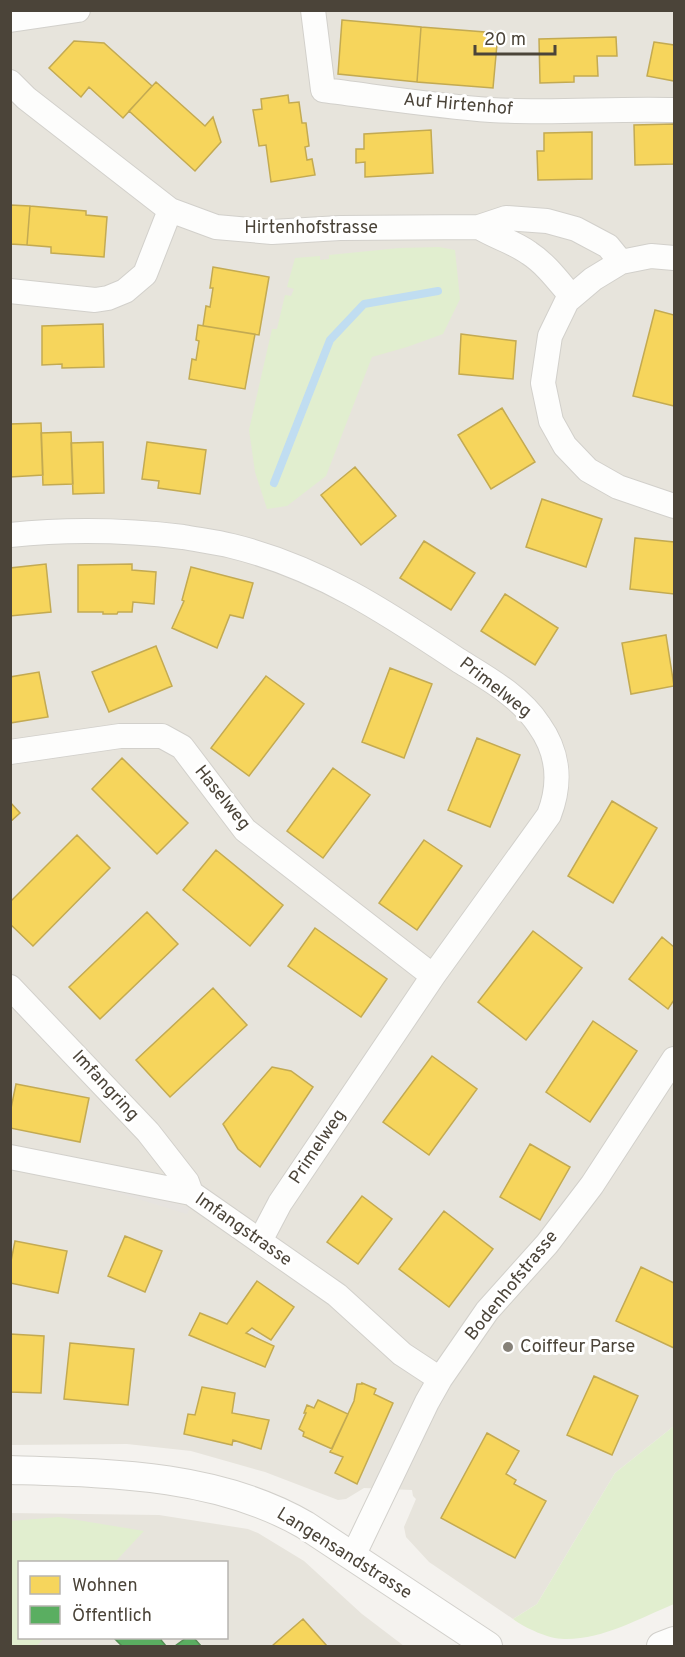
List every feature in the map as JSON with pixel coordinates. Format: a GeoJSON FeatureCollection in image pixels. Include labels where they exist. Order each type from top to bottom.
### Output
{"type":"FeatureCollection","features":[{"type":"Feature","properties":{"kind":"street"},"geometry":{"type":"LineString","coordinates":[[10,20],[78,10]]}},
{"type":"Feature","properties":{"kind":"street","name":"Auf Hirtenhof"},"geometry":{"type":"LineString","coordinates":[[313,10],[323,90],[491,110],[553,112],[675,110]]}},
{"type":"Feature","properties":{"kind":"street","name":"Hirtenhofstrasse"},"geometry":{"type":"LineString","coordinates":[[10,82],[26,98],[171,210],[216,226],[272,232],[340,228],[479,226],[506,218],[547,221],[576,228],[608,246],[621,262]]}},
{"type":"Feature","properties":{"kind":"street"},"geometry":{"type":"LineString","coordinates":[[10,291],[95,300],[108,298],[125,291],[145,274],[171,210]]}},
{"type":"Feature","properties":{"kind":"street","name":"Hirtenhofstrasse"},"geometry":{"type":"LineString","coordinates":[[479,226],[528,251],[572,297]]}},
{"type":"Feature","properties":{"kind":"street"},"geometry":{"type":"LineString","coordinates":[[675,258],[651,256],[621,262],[593,279],[567,301],[550,336],[543,383],[551,421],[565,446],[588,470],[618,487],[675,506]]}},
{"type":"Feature","properties":{"kind":"street","name":"Primelweg"},"geometry":{"type":"LineString","coordinates":[[10,534],[93,530],[148,533],[232,546],[307,571],[356,595],[495,683],[529,711],[541,727],[551,747],[557,779],[555,800],[549,815],[434,976],[280,1203],[260,1241]]}},
{"type":"Feature","properties":{"kind":"street","name":"Haselweg"},"geometry":{"type":"LineString","coordinates":[[10,753],[120,736],[162,736],[182,747],[245,830],[434,976]]}},
{"type":"Feature","properties":{"kind":"street","name":"Imfangring"},"geometry":{"type":"LineString","coordinates":[[10,987],[148,1132],[187,1182],[191,1192]]}},
{"type":"Feature","properties":{"kind":"street","name":"Bodenhofstrasse"},"geometry":{"type":"LineString","coordinates":[[352,1556],[440,1379],[487,1311],[547,1244],[592,1185],[675,1059]]}},
{"type":"Feature","properties":{"kind":"street","name":"Imfangstrasse"},"geometry":{"type":"LineString","coordinates":[[10,1157],[191,1192],[337,1295],[402,1354],[440,1379]]}},
{"type":"Feature","properties":{"kind":"street","name":"Langensandstrasse"},"geometry":{"type":"LineString","coordinates":[[10,1470],[133,1476],[184,1483],[247,1498],[291,1517],[488,1647]]}},
{"type":"Feature","properties":{"kind":"street"},"geometry":{"type":"LineString","coordinates":[[661,1647],[675,1641]]}},
{"type":"Feature","properties":{"kind":"shaded area"},"geometry":{"type":"Polygon","coordinates":[[[11,11],[674,11],[674,1426],[615,1473],[537,1604],[513,1619],[429,1562],[406,1537],[404,1527],[416,1499],[412,1490],[364,1488],[346,1499],[338,1500],[265,1472],[191,1451],[127,1444],[11,1445],[11,11]]]}},
{"type":"Feature","properties":{"kind":"shaded area"},"geometry":{"type":"Polygon","coordinates":[[[35,1174],[141,1191],[190,1208],[187,1214],[112,1191],[35,1174]]]}},
{"type":"Feature","properties":{"kind":"shaded area"},"geometry":{"type":"Polygon","coordinates":[[[10,1513],[159,1515],[248,1529],[304,1561],[362,1614],[404,1646],[11,1646],[10,1513]]]}},
{"type":"Feature","properties":{"kind":"green space"},"geometry":{"type":"Polygon","coordinates":[[[439,247],[455,250],[460,299],[443,334],[372,357],[326,476],[287,506],[267,509],[255,472],[249,430],[272,329],[277,329],[285,295],[291,296],[294,289],[287,287],[295,258],[320,256],[320,260],[329,259],[329,255],[399,248],[439,247]]]}},
{"type":"Feature","properties":{"kind":"green space"},"geometry":{"type":"Polygon","coordinates":[[[674,1426],[674,1604],[607,1632],[578,1638],[564,1639],[544,1635],[513,1619],[537,1604],[615,1473],[674,1426]]]}},
{"type":"Feature","properties":{"kind":"green space"},"geometry":{"type":"Polygon","coordinates":[[[59,1517],[144,1531],[116,1561],[18,1561],[18,1639],[44,1639],[36,1646],[11,1646],[11,1521],[59,1517]]]}},
{"type":"Feature","properties":{"kind":"building: Wohnen"},"geometry":{"type":"Polygon","coordinates":[[[342,20],[421,27],[417,82],[338,74],[342,20]]]}},
{"type":"Feature","properties":{"kind":"building: Wohnen"},"geometry":{"type":"Polygon","coordinates":[[[421,27],[498,33],[493,88],[417,82],[421,27]]]}},
{"type":"Feature","properties":{"kind":"building: Wohnen"},"geometry":{"type":"Polygon","coordinates":[[[616,37],[617,56],[597,56],[598,76],[574,76],[574,82],[540,83],[539,39],[616,37]]]}},
{"type":"Feature","properties":{"kind":"building: Wohnen"},"geometry":{"type":"Polygon","coordinates":[[[74,41],[104,43],[152,86],[123,118],[89,87],[81,97],[49,68],[74,41]]]}},
{"type":"Feature","properties":{"kind":"building: Wohnen"},"geometry":{"type":"Polygon","coordinates":[[[654,42],[674,45],[674,81],[647,76],[654,42]]]}},
{"type":"Feature","properties":{"kind":"building: Wohnen"},"geometry":{"type":"Polygon","coordinates":[[[156,82],[205,126],[213,117],[221,142],[195,171],[129,111],[156,82]]]}},
{"type":"Feature","properties":{"kind":"building: Wohnen"},"geometry":{"type":"Polygon","coordinates":[[[288,95],[289,103],[299,102],[302,123],[306,123],[309,146],[305,147],[307,160],[312,159],[315,175],[271,182],[266,145],[259,146],[253,110],[262,109],[261,99],[288,95]]]}},
{"type":"Feature","properties":{"kind":"building: Wohnen"},"geometry":{"type":"Polygon","coordinates":[[[674,124],[674,164],[635,165],[634,125],[674,124]]]}},
{"type":"Feature","properties":{"kind":"building: Wohnen"},"geometry":{"type":"Polygon","coordinates":[[[431,130],[433,173],[365,177],[365,162],[356,163],[356,149],[364,149],[364,134],[431,130]]]}},
{"type":"Feature","properties":{"kind":"building: Wohnen"},"geometry":{"type":"Polygon","coordinates":[[[592,132],[592,179],[538,180],[537,151],[544,151],[544,133],[592,132]]]}},
{"type":"Feature","properties":{"kind":"building: Wohnen"},"geometry":{"type":"Polygon","coordinates":[[[10,205],[30,206],[27,245],[10,244],[10,205]]]}},
{"type":"Feature","properties":{"kind":"building: Wohnen"},"geometry":{"type":"Polygon","coordinates":[[[30,206],[86,211],[86,215],[107,217],[104,257],[51,253],[51,247],[27,245],[30,206]]]}},
{"type":"Feature","properties":{"kind":"building: Wohnen"},"geometry":{"type":"Polygon","coordinates":[[[213,267],[269,277],[259,335],[203,326],[206,306],[210,307],[213,267]]]}},
{"type":"Feature","properties":{"kind":"building: Wohnen"},"geometry":{"type":"Polygon","coordinates":[[[655,310],[674,315],[674,406],[633,396],[655,310]]]}},
{"type":"Feature","properties":{"kind":"building: Wohnen"},"geometry":{"type":"Polygon","coordinates":[[[103,324],[104,367],[62,368],[62,364],[42,365],[42,326],[103,324]]]}},
{"type":"Feature","properties":{"kind":"building: Wohnen"},"geometry":{"type":"Polygon","coordinates":[[[198,325],[255,334],[245,389],[189,379],[192,359],[196,360],[199,341],[196,340],[198,325]]]}},
{"type":"Feature","properties":{"kind":"building: Wohnen"},"geometry":{"type":"Polygon","coordinates":[[[461,334],[516,341],[513,379],[459,374],[461,334]]]}},
{"type":"Feature","properties":{"kind":"building: Wohnen"},"geometry":{"type":"Polygon","coordinates":[[[502,408],[535,462],[491,489],[458,435],[502,408]]]}},
{"type":"Feature","properties":{"kind":"building: Wohnen"},"geometry":{"type":"Polygon","coordinates":[[[41,423],[43,475],[10,477],[10,424],[41,423]]]}},
{"type":"Feature","properties":{"kind":"building: Wohnen"},"geometry":{"type":"Polygon","coordinates":[[[71,432],[73,484],[43,485],[41,433],[71,432]]]}},
{"type":"Feature","properties":{"kind":"building: Wohnen"},"geometry":{"type":"Polygon","coordinates":[[[103,442],[104,493],[73,494],[71,443],[103,442]]]}},
{"type":"Feature","properties":{"kind":"building: Wohnen"},"geometry":{"type":"Polygon","coordinates":[[[147,442],[206,450],[200,494],[158,488],[159,481],[142,479],[147,442]]]}},
{"type":"Feature","properties":{"kind":"building: Wohnen"},"geometry":{"type":"Polygon","coordinates":[[[355,467],[396,516],[361,545],[321,495],[355,467]]]}},
{"type":"Feature","properties":{"kind":"building: Wohnen"},"geometry":{"type":"Polygon","coordinates":[[[542,499],[602,519],[586,567],[526,547],[542,499]]]}},
{"type":"Feature","properties":{"kind":"building: Wohnen"},"geometry":{"type":"Polygon","coordinates":[[[635,538],[674,542],[674,594],[630,589],[635,538]]]}},
{"type":"Feature","properties":{"kind":"building: Wohnen"},"geometry":{"type":"Polygon","coordinates":[[[424,541],[475,573],[451,610],[400,578],[424,541]]]}},
{"type":"Feature","properties":{"kind":"building: Wohnen"},"geometry":{"type":"Polygon","coordinates":[[[46,564],[51,612],[10,616],[10,568],[46,564]]]}},
{"type":"Feature","properties":{"kind":"building: Wohnen"},"geometry":{"type":"Polygon","coordinates":[[[132,564],[132,570],[156,572],[154,604],[133,602],[132,612],[118,612],[117,614],[78,612],[78,565],[132,564]]]}},
{"type":"Feature","properties":{"kind":"building: Wohnen"},"geometry":{"type":"Polygon","coordinates":[[[191,567],[253,583],[243,618],[230,615],[217,648],[172,628],[184,601],[182,600],[191,567]]]}},
{"type":"Feature","properties":{"kind":"building: Wohnen"},"geometry":{"type":"Polygon","coordinates":[[[505,594],[558,628],[535,665],[481,631],[505,594]]]}},
{"type":"Feature","properties":{"kind":"building: Wohnen"},"geometry":{"type":"Polygon","coordinates":[[[666,635],[674,686],[631,694],[622,643],[666,635]]]}},
{"type":"Feature","properties":{"kind":"building: Wohnen"},"geometry":{"type":"Polygon","coordinates":[[[156,646],[172,686],[109,712],[92,672],[156,646]]]}},
{"type":"Feature","properties":{"kind":"building: Wohnen"},"geometry":{"type":"Polygon","coordinates":[[[390,668],[432,684],[404,758],[362,742],[390,668]]]}},
{"type":"Feature","properties":{"kind":"building: Wohnen"},"geometry":{"type":"Polygon","coordinates":[[[39,672],[48,717],[10,723],[10,677],[39,672]]]}},
{"type":"Feature","properties":{"kind":"building: Wohnen"},"geometry":{"type":"Polygon","coordinates":[[[266,676],[304,704],[249,776],[211,748],[266,676]]]}},
{"type":"Feature","properties":{"kind":"building: Wohnen"},"geometry":{"type":"Polygon","coordinates":[[[477,738],[520,755],[490,827],[448,810],[477,738]]]}},
{"type":"Feature","properties":{"kind":"building: Wohnen"},"geometry":{"type":"Polygon","coordinates":[[[122,758],[188,823],[157,854],[92,789],[122,758]]]}},
{"type":"Feature","properties":{"kind":"building: Wohnen"},"geometry":{"type":"Polygon","coordinates":[[[333,768],[370,795],[323,858],[287,831],[333,768]]]}},
{"type":"Feature","properties":{"kind":"building: Wohnen"},"geometry":{"type":"Polygon","coordinates":[[[612,801],[657,828],[613,903],[568,876],[612,801]]]}},
{"type":"Feature","properties":{"kind":"building: Wohnen"},"geometry":{"type":"Polygon","coordinates":[[[10,802],[20,813],[10,822],[10,802]]]}},
{"type":"Feature","properties":{"kind":"building: Wohnen"},"geometry":{"type":"Polygon","coordinates":[[[77,835],[110,868],[33,946],[10,924],[10,902],[77,835]]]}},
{"type":"Feature","properties":{"kind":"building: Wohnen"},"geometry":{"type":"Polygon","coordinates":[[[424,840],[462,866],[417,930],[379,903],[424,840]]]}},
{"type":"Feature","properties":{"kind":"building: Wohnen"},"geometry":{"type":"Polygon","coordinates":[[[216,850],[283,905],[250,946],[183,890],[216,850]]]}},
{"type":"Feature","properties":{"kind":"building: Wohnen"},"geometry":{"type":"Polygon","coordinates":[[[147,912],[178,944],[100,1019],[69,987],[147,912]]]}},
{"type":"Feature","properties":{"kind":"building: Wohnen"},"geometry":{"type":"Polygon","coordinates":[[[315,928],[387,979],[361,1017],[288,966],[315,928]]]}},
{"type":"Feature","properties":{"kind":"building: Wohnen"},"geometry":{"type":"Polygon","coordinates":[[[533,931],[582,968],[526,1040],[478,1002],[533,931]]]}},
{"type":"Feature","properties":{"kind":"building: Wohnen"},"geometry":{"type":"Polygon","coordinates":[[[662,937],[674,947],[674,1000],[668,1009],[629,979],[662,937]]]}},
{"type":"Feature","properties":{"kind":"building: Wohnen"},"geometry":{"type":"Polygon","coordinates":[[[213,988],[247,1025],[170,1097],[136,1060],[213,988]]]}},
{"type":"Feature","properties":{"kind":"building: Wohnen"},"geometry":{"type":"Polygon","coordinates":[[[593,1021],[637,1051],[590,1122],[546,1092],[593,1021]]]}},
{"type":"Feature","properties":{"kind":"building: Wohnen"},"geometry":{"type":"Polygon","coordinates":[[[432,1056],[477,1089],[429,1155],[383,1122],[432,1056]]]}},
{"type":"Feature","properties":{"kind":"building: Wohnen"},"geometry":{"type":"Polygon","coordinates":[[[272,1067],[291,1071],[313,1087],[260,1167],[238,1149],[223,1124],[272,1067]]]}},
{"type":"Feature","properties":{"kind":"building: Wohnen"},"geometry":{"type":"Polygon","coordinates":[[[16,1084],[89,1098],[80,1142],[10,1128],[10,1113],[16,1084]]]}},
{"type":"Feature","properties":{"kind":"building: Wohnen"},"geometry":{"type":"Polygon","coordinates":[[[530,1144],[570,1167],[540,1220],[500,1197],[530,1144]]]}},
{"type":"Feature","properties":{"kind":"building: Wohnen"},"geometry":{"type":"Polygon","coordinates":[[[362,1196],[392,1219],[358,1264],[327,1242],[362,1196]]]}},
{"type":"Feature","properties":{"kind":"building: Wohnen"},"geometry":{"type":"Polygon","coordinates":[[[444,1211],[493,1249],[449,1307],[399,1269],[444,1211]]]}},
{"type":"Feature","properties":{"kind":"building: Wohnen"},"geometry":{"type":"Polygon","coordinates":[[[125,1236],[162,1251],[145,1292],[108,1276],[125,1236]]]}},
{"type":"Feature","properties":{"kind":"building: Wohnen"},"geometry":{"type":"Polygon","coordinates":[[[15,1241],[67,1251],[58,1293],[10,1283],[10,1266],[15,1241]]]}},
{"type":"Feature","properties":{"kind":"building: Wohnen"},"geometry":{"type":"Polygon","coordinates":[[[641,1267],[674,1283],[674,1348],[616,1321],[641,1267]]]}},
{"type":"Feature","properties":{"kind":"building: Wohnen"},"geometry":{"type":"Polygon","coordinates":[[[257,1281],[294,1307],[271,1340],[252,1328],[246,1333],[274,1346],[265,1367],[189,1335],[200,1313],[227,1324],[257,1281]]]}},
{"type":"Feature","properties":{"kind":"building: Wohnen"},"geometry":{"type":"Polygon","coordinates":[[[10,1334],[44,1336],[41,1393],[10,1392],[10,1334]]]}},
{"type":"Feature","properties":{"kind":"building: Wohnen"},"geometry":{"type":"Polygon","coordinates":[[[70,1343],[134,1349],[128,1405],[64,1399],[70,1343]]]}},
{"type":"Feature","properties":{"kind":"building: Wohnen"},"geometry":{"type":"Polygon","coordinates":[[[594,1376],[638,1396],[612,1455],[567,1435],[594,1376]]]}},
{"type":"Feature","properties":{"kind":"building: Wohnen"},"geometry":{"type":"Polygon","coordinates":[[[362,1383],[376,1389],[374,1394],[393,1403],[357,1484],[335,1473],[343,1457],[330,1452],[354,1401],[357,1384],[362,1383]]]}},
{"type":"Feature","properties":{"kind":"building: Wohnen"},"geometry":{"type":"Polygon","coordinates":[[[202,1387],[235,1393],[232,1413],[269,1420],[261,1449],[233,1440],[232,1445],[184,1434],[188,1414],[195,1415],[202,1387]]]}},
{"type":"Feature","properties":{"kind":"building: Wohnen"},"geometry":{"type":"Polygon","coordinates":[[[318,1400],[348,1414],[332,1449],[303,1436],[304,1432],[299,1429],[307,1405],[314,1408],[318,1400]]]}},
{"type":"Feature","properties":{"kind":"building: Wohnen"},"geometry":{"type":"Polygon","coordinates":[[[487,1433],[519,1451],[506,1474],[516,1480],[514,1484],[546,1501],[515,1558],[441,1518],[487,1433]]]}},
{"type":"Feature","properties":{"kind":"building: Wohnen"},"geometry":{"type":"Polygon","coordinates":[[[303,1619],[327,1646],[272,1646],[303,1619]]]}},
{"type":"Feature","properties":{"kind":"building: Öffentlich"},"geometry":{"type":"Polygon","coordinates":[[[115,1639],[162,1639],[166,1646],[122,1646],[115,1639]]]}},
{"type":"Feature","properties":{"kind":"building: Öffentlich"},"geometry":{"type":"Polygon","coordinates":[[[185,1639],[195,1639],[201,1646],[175,1646],[185,1639]]]}},
{"type":"Feature","properties":{"kind":"waterway"},"geometry":{"type":"LineString","coordinates":[[274,483],[330,340],[364,304],[438,291]]}},
{"type":"Feature","properties":{"kind":"place","name":"Coiffeur Parse"},"geometry":{"type":"Point","coordinates":[508,1347]}}]}
